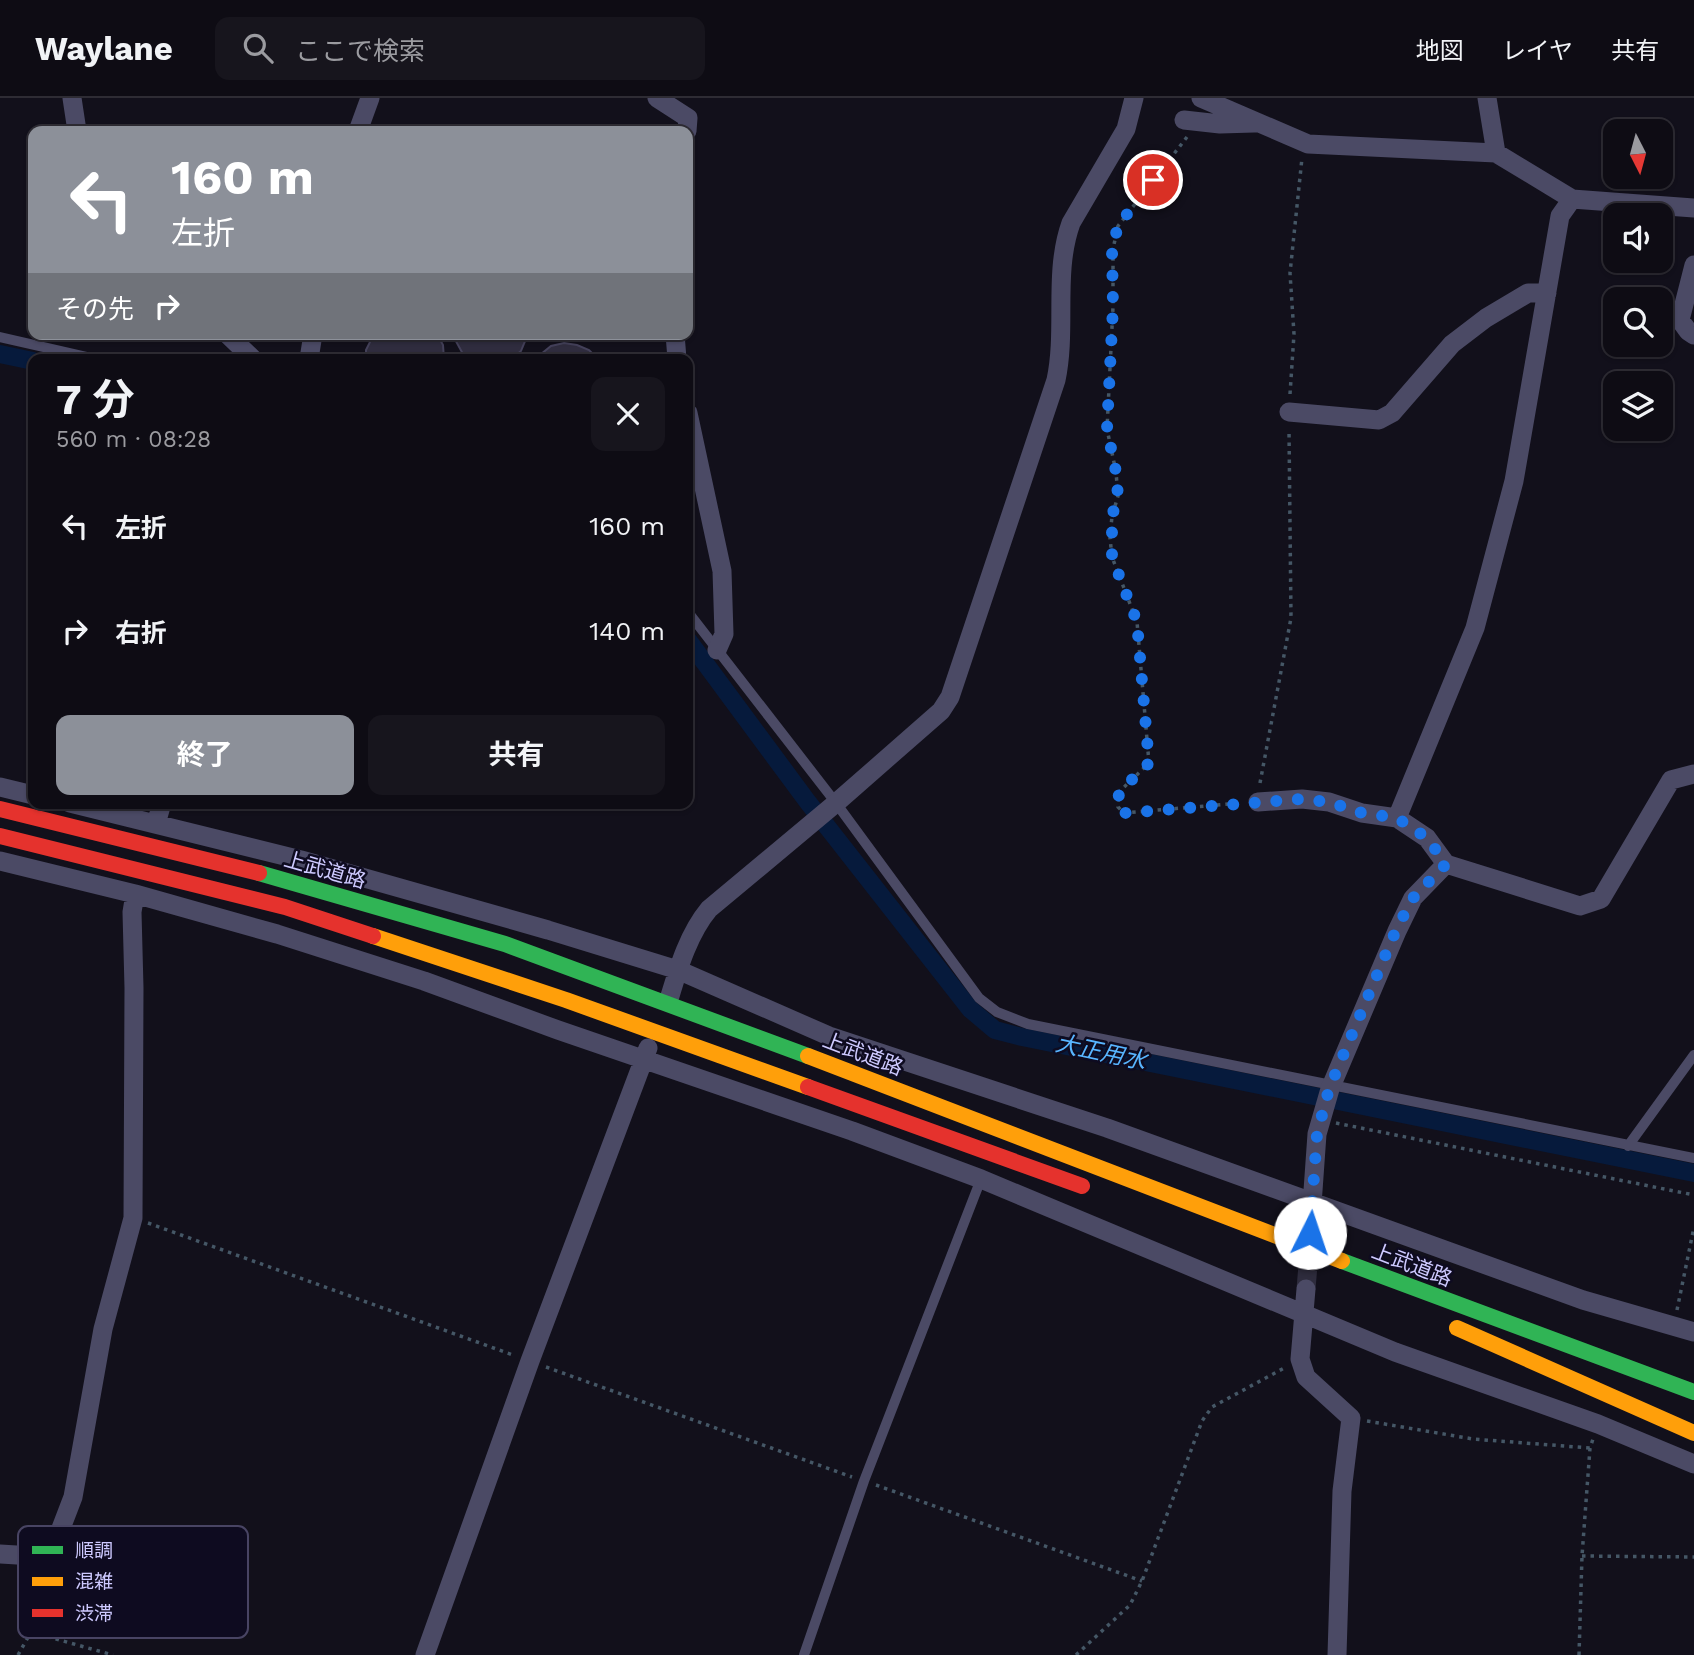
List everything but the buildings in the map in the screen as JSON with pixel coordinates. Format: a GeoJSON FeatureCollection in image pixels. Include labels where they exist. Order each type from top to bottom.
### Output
{"type":"FeatureCollection","features":[{"type":"Feature","properties":{"kind":"highway","name":"上武道路"},"geometry":{"type":"LineString","coordinates":[[0,808],[294,882],[505,944],[723,1023],[1449,1302],[1694,1391]]}},
{"type":"Feature","properties":{"kind":"highway"},"geometry":{"type":"LineString","coordinates":[[0,836],[285,907],[566,1000],[1099,1192]]}},
{"type":"Feature","properties":{"kind":"highway"},"geometry":{"type":"LineString","coordinates":[[1449,1302],[1622,1349]]}},
{"type":"Feature","properties":{"kind":"highway","name":"上武道路"},"geometry":{"type":"LineString","coordinates":[[1659,1400],[1437,1319],[1694,1433]]}},
{"type":"Feature","properties":{"kind":"street"},"geometry":{"type":"LineString","coordinates":[[72,98],[76,126]]}},
{"type":"Feature","properties":{"kind":"street"},"geometry":{"type":"LineString","coordinates":[[360,126],[370,98]]}},
{"type":"Feature","properties":{"kind":"street"},"geometry":{"type":"LineString","coordinates":[[657,98],[688,118],[687,126]]}},
{"type":"Feature","properties":{"kind":"street"},"geometry":{"type":"LineString","coordinates":[[670,996],[698,921],[709,909],[833,806],[941,711],[950,697],[1056,380],[1061,343],[1062,254],[1066,238],[1071,223],[1126,129],[1134,98]]}},
{"type":"Feature","properties":{"kind":"street"},"geometry":{"type":"LineString","coordinates":[[1201,98],[1303,142],[1496,152],[1572,199],[1694,208]]}},
{"type":"Feature","properties":{"kind":"street"},"geometry":{"type":"LineString","coordinates":[[1487,98],[1496,152]]}},
{"type":"Feature","properties":{"kind":"street"},"geometry":{"type":"LineString","coordinates":[[1191,121],[1220,124],[1259,123]]}},
{"type":"Feature","properties":{"kind":"street"},"geometry":{"type":"LineString","coordinates":[[1397,818],[1475,628],[1514,481],[1560,216],[1572,199]]}},
{"type":"Feature","properties":{"kind":"street"},"geometry":{"type":"LineString","coordinates":[[1694,265],[1680,320],[1694,335]]}},
{"type":"Feature","properties":{"kind":"street"},"geometry":{"type":"LineString","coordinates":[[1289,412],[1379,420],[1392,413],[1452,344],[1486,318],[1528,293],[1547,293]]}},
{"type":"Feature","properties":{"kind":"street"},"geometry":{"type":"LineString","coordinates":[[233,340],[248,354]]}},
{"type":"Feature","properties":{"kind":"street"},"geometry":{"type":"LineString","coordinates":[[693,435],[722,571],[724,634],[717,650]]}},
{"type":"Feature","properties":{"kind":"street"},"geometry":{"type":"LineString","coordinates":[[1258,802],[1302,799],[1329,802],[1362,813],[1397,818],[1427,838],[1446,864],[1580,906],[1601,899],[1671,780],[1694,774]]}},
{"type":"Feature","properties":{"kind":"street"},"geometry":{"type":"LineString","coordinates":[[0,787],[28,793]]}},
{"type":"Feature","properties":{"kind":"street"},"geometry":{"type":"LineString","coordinates":[[95,809],[301,860],[678,970],[829,1036],[1107,1128],[1583,1300],[1694,1332]]}},
{"type":"Feature","properties":{"kind":"street"},"geometry":{"type":"LineString","coordinates":[[156,824],[160,809]]}},
{"type":"Feature","properties":{"kind":"street"},"geometry":{"type":"LineString","coordinates":[[0,861],[135,894],[277,934],[424,981],[558,1030],[647,1051],[981,1180],[1395,1352],[1598,1424],[1694,1464]]}},
{"type":"Feature","properties":{"kind":"street"},"geometry":{"type":"LineString","coordinates":[[1310,1233],[1317,1134],[1330,1086],[1396,930],[1413,898],[1446,864]]}},
{"type":"Feature","properties":{"kind":"street"},"geometry":{"type":"LineString","coordinates":[[62,1526],[73,1497],[103,1329],[133,1218],[132,912],[135,894]]}},
{"type":"Feature","properties":{"kind":"street"},"geometry":{"type":"LineString","coordinates":[[425,1655],[530,1361],[647,1051]]}},
{"type":"Feature","properties":{"kind":"street"},"geometry":{"type":"LineString","coordinates":[[1306,1289],[1300,1359],[1306,1377],[1351,1418],[1342,1491],[1337,1655]]}},
{"type":"Feature","properties":{"kind":"street"},"geometry":{"type":"LineString","coordinates":[[0,1554],[18,1555]]}},
{"type":"Feature","properties":{"kind":"lane"},"geometry":{"type":"LineString","coordinates":[[0,337],[74,354]]}},
{"type":"Feature","properties":{"kind":"lane"},"geometry":{"type":"LineString","coordinates":[[693,619],[979,998],[997,1012],[1027,1024],[1694,1158]]}},
{"type":"Feature","properties":{"kind":"lane"},"geometry":{"type":"LineString","coordinates":[[1628,1146],[1694,1055]]}},
{"type":"Feature","properties":{"kind":"lane"},"geometry":{"type":"LineString","coordinates":[[804,1655],[864,1481],[981,1180]]}},
{"type":"Feature","properties":{"kind":"path"},"geometry":{"type":"LineString","coordinates":[[1191,121],[1118,226],[1112,249],[1113,307],[1107,429],[1118,496],[1112,516],[1110,538],[1112,557],[1137,622],[1149,763],[1119,792],[1118,807],[1124,813],[1258,802],[1291,618],[1289,412],[1294,334],[1290,273],[1303,142]]}},
{"type":"Feature","properties":{"kind":"path"},"geometry":{"type":"LineString","coordinates":[[1322,1115],[1694,1195]]}},
{"type":"Feature","properties":{"kind":"path"},"geometry":{"type":"LineString","coordinates":[[133,1218],[1142,1581]]}},
{"type":"Feature","properties":{"kind":"path"},"geometry":{"type":"LineString","coordinates":[[1674,1326],[1694,1227]]}},
{"type":"Feature","properties":{"kind":"path"},"geometry":{"type":"LineString","coordinates":[[1076,1655],[1130,1605],[1142,1581],[1202,1421],[1212,1407],[1300,1359]]}},
{"type":"Feature","properties":{"kind":"path"},"geometry":{"type":"LineString","coordinates":[[1351,1418],[1473,1439],[1590,1448]]}},
{"type":"Feature","properties":{"kind":"path"},"geometry":{"type":"LineString","coordinates":[[1579,1655],[1582,1556],[1590,1448],[1598,1424]]}},
{"type":"Feature","properties":{"kind":"path"},"geometry":{"type":"LineString","coordinates":[[1582,1556],[1694,1557]]}},
{"type":"Feature","properties":{"kind":"path"},"geometry":{"type":"LineString","coordinates":[[18,1655],[28,1638]]}},
{"type":"Feature","properties":{"kind":"path"},"geometry":{"type":"LineString","coordinates":[[52,1638],[113,1655]]}},
{"type":"Feature","properties":{"kind":"waterway","name":"大正用水"},"geometry":{"type":"LineString","coordinates":[[0,354],[28,360]]}},
{"type":"Feature","properties":{"kind":"waterway","name":"大正用水"},"geometry":{"type":"LineString","coordinates":[[693,647],[807,801],[970,1009],[995,1030],[1694,1173]]}},
{"type":"Feature","properties":{"kind":"tunnel"},"geometry":{"type":"LineString","coordinates":[[1306,1289],[1310,1241]]}},
{"type":"Feature","properties":{"kind":"traffic: fast"},"geometry":{"type":"LineString","coordinates":[[259,873],[505,944],[808,1056]]}},
{"type":"Feature","properties":{"kind":"traffic: fast"},"geometry":{"type":"LineString","coordinates":[[1342,1261],[1694,1392]]}},
{"type":"Feature","properties":{"kind":"traffic: slow"},"geometry":{"type":"LineString","coordinates":[[373,936],[566,1000],[808,1087]]}},
{"type":"Feature","properties":{"kind":"traffic: slow"},"geometry":{"type":"LineString","coordinates":[[808,1056],[1342,1261]]}},
{"type":"Feature","properties":{"kind":"traffic: slow"},"geometry":{"type":"LineString","coordinates":[[1457,1328],[1694,1433]]}},
{"type":"Feature","properties":{"kind":"traffic: jam"},"geometry":{"type":"LineString","coordinates":[[0,809],[259,873]]}},
{"type":"Feature","properties":{"kind":"traffic: jam"},"geometry":{"type":"LineString","coordinates":[[0,836],[285,907],[373,936]]}},
{"type":"Feature","properties":{"kind":"traffic: jam"},"geometry":{"type":"LineString","coordinates":[[808,1087],[1082,1186]]}},
{"type":"Feature","properties":{"kind":"route"},"geometry":{"type":"LineString","coordinates":[[1153,180],[1118,226],[1112,249],[1113,307],[1107,429],[1118,496],[1112,516],[1110,538],[1112,557],[1137,622],[1149,763],[1119,792],[1118,807],[1124,813],[1302,799],[1329,802],[1362,813],[1397,818],[1427,838],[1446,864],[1413,898],[1396,930],[1329,1089],[1317,1134],[1310,1233]]}}]}
